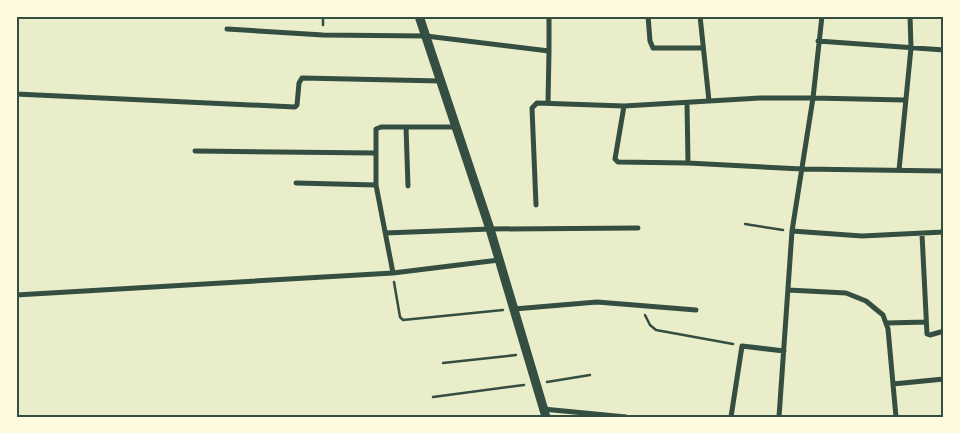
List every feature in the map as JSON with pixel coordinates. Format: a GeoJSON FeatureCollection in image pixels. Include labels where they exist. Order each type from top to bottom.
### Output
{"type":"FeatureCollection","features":[{"type":"Feature","properties":{"kind":"street"},"geometry":{"type":"LineString","coordinates":[[419,16],[500,260],[545,413],[626,417]]}},
{"type":"Feature","properties":{"kind":"street"},"geometry":{"type":"LineString","coordinates":[[548,16],[548,103]]}},
{"type":"Feature","properties":{"kind":"street"},"geometry":{"type":"LineString","coordinates":[[648,16],[650,41],[654,48],[702,48]]}},
{"type":"Feature","properties":{"kind":"street"},"geometry":{"type":"LineString","coordinates":[[700,16],[709,101]]}},
{"type":"Feature","properties":{"kind":"street"},"geometry":{"type":"LineString","coordinates":[[778,417],[792,231],[822,16]]}},
{"type":"Feature","properties":{"kind":"street"},"geometry":{"type":"LineString","coordinates":[[899,170],[904,100],[911,48],[910,16]]}},
{"type":"Feature","properties":{"kind":"street"},"geometry":{"type":"LineString","coordinates":[[227,29],[323,35],[426,36],[549,51]]}},
{"type":"Feature","properties":{"kind":"street"},"geometry":{"type":"LineString","coordinates":[[818,41],[944,50]]}},
{"type":"Feature","properties":{"kind":"street"},"geometry":{"type":"LineString","coordinates":[[16,94],[295,107],[298,102],[299,83],[302,78],[441,81]]}},
{"type":"Feature","properties":{"kind":"street"},"geometry":{"type":"LineString","coordinates":[[536,206],[532,108],[537,103],[624,106],[812,98],[904,100]]}},
{"type":"Feature","properties":{"kind":"street"},"geometry":{"type":"LineString","coordinates":[[687,102],[688,162]]}},
{"type":"Feature","properties":{"kind":"street"},"geometry":{"type":"LineString","coordinates":[[624,106],[616,161],[688,162],[802,169],[944,171]]}},
{"type":"Feature","properties":{"kind":"street"},"geometry":{"type":"LineString","coordinates":[[393,272],[376,185],[376,129],[381,127],[456,127]]}},
{"type":"Feature","properties":{"kind":"street"},"geometry":{"type":"LineString","coordinates":[[406,127],[408,186]]}},
{"type":"Feature","properties":{"kind":"street"},"geometry":{"type":"LineString","coordinates":[[195,151],[375,153]]}},
{"type":"Feature","properties":{"kind":"street"},"geometry":{"type":"LineString","coordinates":[[296,183],[376,185]]}},
{"type":"Feature","properties":{"kind":"street"},"geometry":{"type":"LineString","coordinates":[[385,233],[490,229],[638,228]]}},
{"type":"Feature","properties":{"kind":"street"},"geometry":{"type":"LineString","coordinates":[[792,231],[834,235],[944,232]]}},
{"type":"Feature","properties":{"kind":"street"},"geometry":{"type":"LineString","coordinates":[[922,234],[928,335],[944,331]]}},
{"type":"Feature","properties":{"kind":"street"},"geometry":{"type":"LineString","coordinates":[[16,295],[393,272],[500,260]]}},
{"type":"Feature","properties":{"kind":"street"},"geometry":{"type":"LineString","coordinates":[[788,290],[852,294],[876,307],[887,322],[896,417]]}},
{"type":"Feature","properties":{"kind":"street"},"geometry":{"type":"LineString","coordinates":[[514,309],[598,302],[696,310]]}},
{"type":"Feature","properties":{"kind":"street"},"geometry":{"type":"LineString","coordinates":[[887,322],[926,322]]}},
{"type":"Feature","properties":{"kind":"street"},"geometry":{"type":"LineString","coordinates":[[732,417],[742,346],[784,351]]}},
{"type":"Feature","properties":{"kind":"street"},"geometry":{"type":"LineString","coordinates":[[893,384],[944,378]]}},
{"type":"Feature","properties":{"kind":"path"},"geometry":{"type":"LineString","coordinates":[[745,224],[792,231]]}},
{"type":"Feature","properties":{"kind":"path"},"geometry":{"type":"LineString","coordinates":[[393,272],[400,317],[403,320],[514,309]]}},
{"type":"Feature","properties":{"kind":"path"},"geometry":{"type":"LineString","coordinates":[[641,305],[650,325],[656,330],[742,346]]}},
{"type":"Feature","properties":{"kind":"path"},"geometry":{"type":"LineString","coordinates":[[443,364],[527,354]]}},
{"type":"Feature","properties":{"kind":"path"},"geometry":{"type":"LineString","coordinates":[[432,397],[590,375]]}}]}
